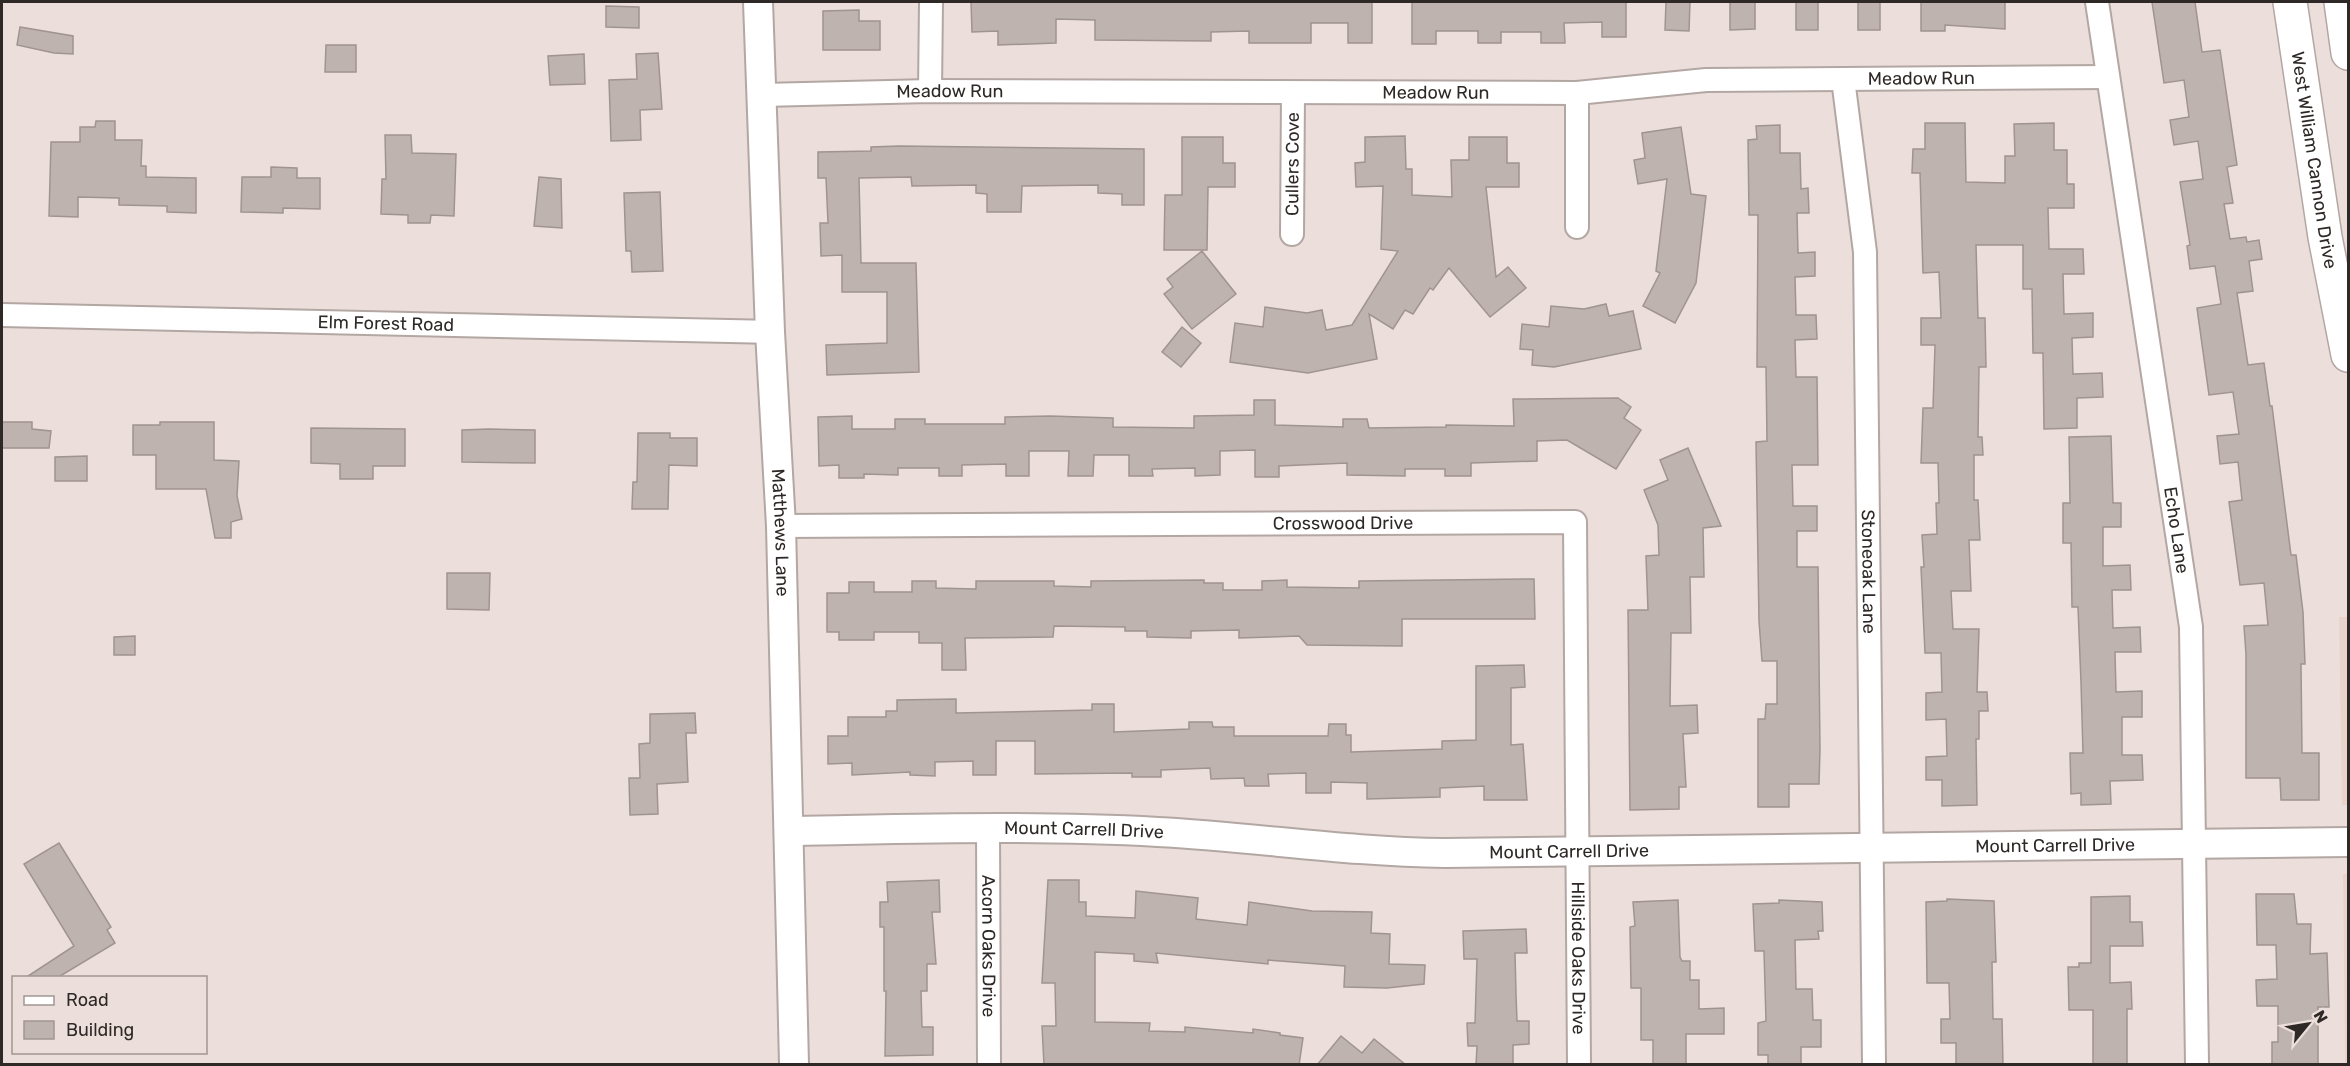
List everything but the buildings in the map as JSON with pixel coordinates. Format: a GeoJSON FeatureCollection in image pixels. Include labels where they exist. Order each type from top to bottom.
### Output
{"type":"FeatureCollection","features":[{"type":"Feature","properties":{"kind":"main road","name":"West William Cannon Drive"},"geometry":{"type":"LineString","coordinates":[[2290,2],[2325,237],[2349,355]]}},
{"type":"Feature","properties":{"kind":"main road"},"geometry":{"type":"LineString","coordinates":[[2341,2],[2349,53]]}},
{"type":"Feature","properties":{"kind":"street","name":"Matthews Lane"},"geometry":{"type":"LineString","coordinates":[[759,2],[770,332],[781,526],[794,1065]]}},
{"type":"Feature","properties":{"kind":"street"},"geometry":{"type":"LineString","coordinates":[[930,91],[931,2]]}},
{"type":"Feature","properties":{"kind":"street","name":"Echo Lane"},"geometry":{"type":"LineString","coordinates":[[2097,2],[2191,627],[2197,1065]]}},
{"type":"Feature","properties":{"kind":"street","name":"Meadow Run"},"geometry":{"type":"LineString","coordinates":[[762,94],[930,91],[1577,93],[1697,80],[2108,76]]}},
{"type":"Feature","properties":{"kind":"street","name":"Stoneoak Lane"},"geometry":{"type":"LineString","coordinates":[[1843,80],[1865,252],[1874,1065]]}},
{"type":"Feature","properties":{"kind":"street","name":"Cullers Cove"},"geometry":{"type":"LineString","coordinates":[[1292,234],[1293,93]]}},
{"type":"Feature","properties":{"kind":"street"},"geometry":{"type":"LineString","coordinates":[[1577,93],[1577,227]]}},
{"type":"Feature","properties":{"kind":"street","name":"Elm Forest Road"},"geometry":{"type":"LineString","coordinates":[[2,315],[770,332]]}},
{"type":"Feature","properties":{"kind":"street","name":"Crosswood Drive"},"geometry":{"type":"LineString","coordinates":[[781,526],[1575,522],[1577,852]]}},
{"type":"Feature","properties":{"kind":"street","name":"Mount Carrell Drive"},"geometry":{"type":"LineString","coordinates":[[789,831],[988,829],[1155,832],[1387,853],[2349,842]]}},
{"type":"Feature","properties":{"kind":"street","name":"Acorn Oaks Drive"},"geometry":{"type":"LineString","coordinates":[[988,829],[989,1065]]}},
{"type":"Feature","properties":{"kind":"street","name":"Hillside Oaks Drive"},"geometry":{"type":"LineString","coordinates":[[1577,852],[1580,1065]]}},
{"type":"Feature","properties":{"kind":"shaded area"},"geometry":{"type":"Polygon","coordinates":[[[2339,617],[2348,617],[2348,805],[2342,805],[2339,617]]]}},
{"type":"Feature","properties":{"kind":"shaded area"},"geometry":{"type":"Polygon","coordinates":[[[2343,874],[2348,874],[2348,1064],[2345,1064],[2343,874]]]}}]}
